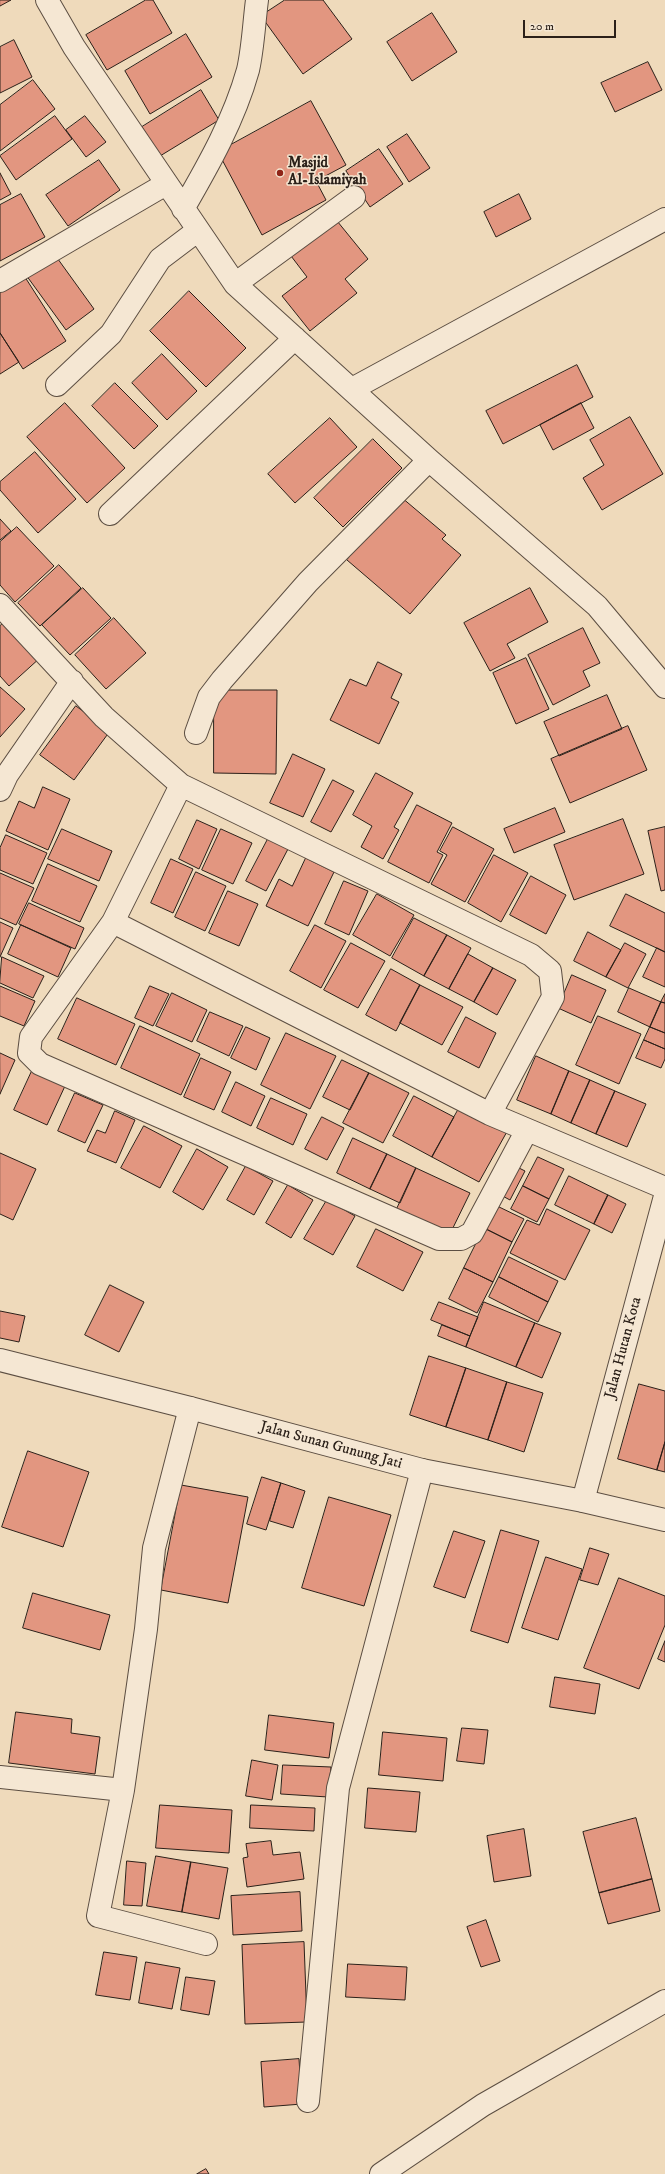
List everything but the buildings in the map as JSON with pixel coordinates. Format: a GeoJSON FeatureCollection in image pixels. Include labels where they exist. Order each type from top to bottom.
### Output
{"type":"FeatureCollection","features":[{"type":"Feature","properties":{"kind":"street"},"geometry":{"type":"LineString","coordinates":[[47,0],[74,47],[235,284],[429,460],[597,606],[665,687]]}},
{"type":"Feature","properties":{"kind":"street"},"geometry":{"type":"LineString","coordinates":[[183,209],[222,140],[238,102],[248,69],[257,0]]}},
{"type":"Feature","properties":{"kind":"street"},"geometry":{"type":"LineString","coordinates":[[0,281],[166,184]]}},
{"type":"Feature","properties":{"kind":"street"},"geometry":{"type":"LineString","coordinates":[[235,284],[354,197]]}},
{"type":"Feature","properties":{"kind":"street"},"geometry":{"type":"LineString","coordinates":[[352,389],[665,219]]}},
{"type":"Feature","properties":{"kind":"street"},"geometry":{"type":"LineString","coordinates":[[57,385],[111,334],[160,259],[197,230]]}},
{"type":"Feature","properties":{"kind":"street"},"geometry":{"type":"LineString","coordinates":[[110,514],[296,338]]}},
{"type":"Feature","properties":{"kind":"street"},"geometry":{"type":"LineString","coordinates":[[196,733],[208,698],[222,680],[308,582],[429,460]]}},
{"type":"Feature","properties":{"kind":"street"},"geometry":{"type":"LineString","coordinates":[[0,605],[104,717],[181,785],[531,954],[550,971],[553,997],[490,1114]]}},
{"type":"Feature","properties":{"kind":"street"},"geometry":{"type":"LineString","coordinates":[[2,778],[72,681]]}},
{"type":"Feature","properties":{"kind":"street"},"geometry":{"type":"LineString","coordinates":[[181,785],[114,922],[31,1037],[29,1053],[40,1064],[439,1239],[462,1239],[472,1233],[527,1130]]}},
{"type":"Feature","properties":{"kind":"street"},"geometry":{"type":"LineString","coordinates":[[114,922],[490,1114],[665,1188]]}},
{"type":"Feature","properties":{"kind":"street","name":"Jalan Hutan Kota"},"geometry":{"type":"LineString","coordinates":[[583,1500],[665,1196]]}},
{"type":"Feature","properties":{"kind":"street","name":"Jalan Sunan Gunung Jati"},"geometry":{"type":"LineString","coordinates":[[0,1360],[190,1408],[422,1470],[583,1500],[665,1520]]}},
{"type":"Feature","properties":{"kind":"street"},"geometry":{"type":"LineString","coordinates":[[190,1408],[154,1548],[146,1629],[122,1790],[98,1916],[206,1944]]}},
{"type":"Feature","properties":{"kind":"street"},"geometry":{"type":"LineString","coordinates":[[308,2101],[338,1788],[422,1470]]}},
{"type":"Feature","properties":{"kind":"street"},"geometry":{"type":"LineString","coordinates":[[0,1777],[122,1790]]}},
{"type":"Feature","properties":{"kind":"street"},"geometry":{"type":"LineString","coordinates":[[381,2174],[483,2105],[665,2001]]}},
{"type":"Feature","properties":{"kind":"place","name":"Masjid Al-Islamiyah"},"geometry":{"type":"Point","coordinates":[280,173]}}]}
